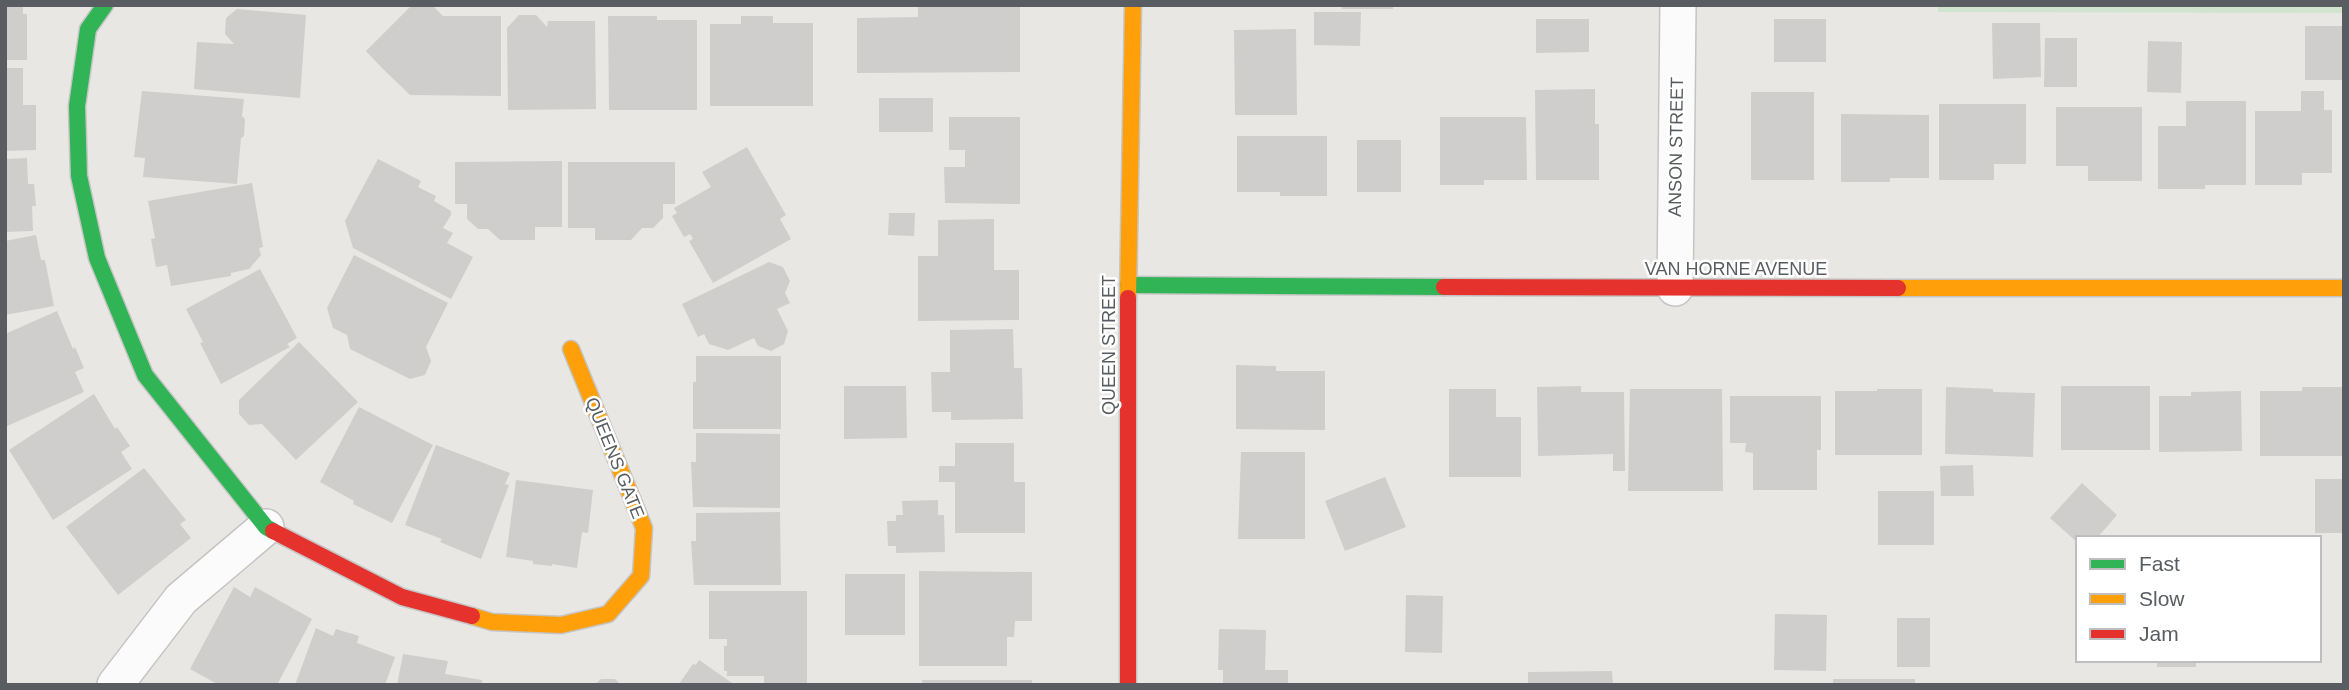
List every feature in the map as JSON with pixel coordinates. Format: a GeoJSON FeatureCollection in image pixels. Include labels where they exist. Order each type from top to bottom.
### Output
{"type":"FeatureCollection","features":[{"type":"Feature","properties":{"kind":"street","name":"QUEENS GATE"},"geometry":{"type":"LineString","coordinates":[[106,5],[88,29],[77,106],[79,176],[97,258],[145,374],[266,527],[402,597],[492,622],[561,625],[608,614],[641,576],[644,528],[571,349]]}},
{"type":"Feature","properties":{"kind":"street","name":"QUEEN STREET"},"geometry":{"type":"LineString","coordinates":[[1128,685],[1128,285],[1133,5]]}},
{"type":"Feature","properties":{"kind":"street","name":"ANSON STREET"},"geometry":{"type":"LineString","coordinates":[[1675,288],[1678,5]]}},
{"type":"Feature","properties":{"kind":"street","name":"VAN HORNE AVENUE"},"geometry":{"type":"LineString","coordinates":[[1128,285],[2344,288]]}},
{"type":"Feature","properties":{"kind":"street"},"geometry":{"type":"LineString","coordinates":[[115,685],[181,599],[266,527]]}},
{"type":"Feature","properties":{"kind":"green space"},"geometry":{"type":"Polygon","coordinates":[[[1938,5],[2344,5],[2344,13],[1938,12],[1938,5]]]}},
{"type":"Feature","properties":{"kind":"building"},"geometry":{"type":"Polygon","coordinates":[[[5,5],[23,5],[23,14],[27,14],[27,60],[5,60],[5,5]]]}},
{"type":"Feature","properties":{"kind":"building"},"geometry":{"type":"Polygon","coordinates":[[[412,5],[432,5],[443,16],[501,16],[501,96],[410,95],[382,68],[366,51],[412,5]]]}},
{"type":"Feature","properties":{"kind":"building"},"geometry":{"type":"Polygon","coordinates":[[[918,5],[1020,5],[1020,72],[857,73],[857,18],[918,17],[918,5]]]}},
{"type":"Feature","properties":{"kind":"building"},"geometry":{"type":"Polygon","coordinates":[[[1342,5],[1393,5],[1393,9],[1342,9],[1342,5]]]}},
{"type":"Feature","properties":{"kind":"building"},"geometry":{"type":"Polygon","coordinates":[[[237,9],[306,15],[300,98],[194,89],[197,42],[234,44],[225,34],[226,18],[237,9]]]}},
{"type":"Feature","properties":{"kind":"building"},"geometry":{"type":"Polygon","coordinates":[[[1314,12],[1361,12],[1360,46],[1314,45],[1314,12]]]}},
{"type":"Feature","properties":{"kind":"building"},"geometry":{"type":"Polygon","coordinates":[[[519,15],[536,15],[547,27],[548,21],[595,21],[596,109],[508,110],[507,28],[519,15]]]}},
{"type":"Feature","properties":{"kind":"building"},"geometry":{"type":"Polygon","coordinates":[[[608,16],[657,16],[657,20],[697,20],[697,110],[609,110],[608,16]]]}},
{"type":"Feature","properties":{"kind":"building"},"geometry":{"type":"Polygon","coordinates":[[[741,16],[773,16],[773,23],[813,23],[813,106],[710,106],[710,24],[741,24],[741,16]]]}},
{"type":"Feature","properties":{"kind":"building"},"geometry":{"type":"Polygon","coordinates":[[[1536,19],[1589,19],[1589,52],[1536,53],[1536,19]]]}},
{"type":"Feature","properties":{"kind":"building"},"geometry":{"type":"Polygon","coordinates":[[[1774,19],[1826,19],[1826,62],[1774,62],[1774,19]]]}},
{"type":"Feature","properties":{"kind":"building"},"geometry":{"type":"Polygon","coordinates":[[[1992,23],[2040,23],[2041,77],[1993,79],[1992,23]]]}},
{"type":"Feature","properties":{"kind":"building"},"geometry":{"type":"Polygon","coordinates":[[[2305,26],[2344,26],[2344,80],[2305,80],[2305,26]]]}},
{"type":"Feature","properties":{"kind":"building"},"geometry":{"type":"Polygon","coordinates":[[[1296,29],[1297,115],[1235,115],[1234,30],[1296,29]]]}},
{"type":"Feature","properties":{"kind":"building"},"geometry":{"type":"Polygon","coordinates":[[[2045,38],[2077,38],[2077,87],[2044,87],[2045,38]]]}},
{"type":"Feature","properties":{"kind":"building"},"geometry":{"type":"Polygon","coordinates":[[[2148,41],[2182,42],[2181,93],[2147,92],[2148,41]]]}},
{"type":"Feature","properties":{"kind":"building"},"geometry":{"type":"Polygon","coordinates":[[[5,68],[23,68],[23,105],[36,105],[36,150],[5,151],[5,68]]]}},
{"type":"Feature","properties":{"kind":"building"},"geometry":{"type":"Polygon","coordinates":[[[1595,89],[1595,124],[1599,124],[1599,180],[1536,180],[1535,90],[1595,89]]]}},
{"type":"Feature","properties":{"kind":"building"},"geometry":{"type":"Polygon","coordinates":[[[142,91],[244,99],[244,136],[241,138],[237,184],[143,177],[145,158],[134,157],[142,91]]]}},
{"type":"Feature","properties":{"kind":"building"},"geometry":{"type":"Polygon","coordinates":[[[2301,91],[2324,91],[2324,110],[2332,110],[2332,173],[2302,173],[2302,185],[2255,185],[2255,111],[2301,111],[2301,91]]]}},
{"type":"Feature","properties":{"kind":"building"},"geometry":{"type":"Polygon","coordinates":[[[1751,92],[1814,92],[1814,180],[1751,180],[1751,92]]]}},
{"type":"Feature","properties":{"kind":"building"},"geometry":{"type":"Polygon","coordinates":[[[879,98],[933,98],[933,132],[879,132],[879,98]]]}},
{"type":"Feature","properties":{"kind":"building"},"geometry":{"type":"Polygon","coordinates":[[[2186,101],[2246,101],[2246,185],[2205,185],[2205,189],[2158,189],[2158,126],[2186,126],[2186,101]]]}},
{"type":"Feature","properties":{"kind":"building"},"geometry":{"type":"Polygon","coordinates":[[[1939,104],[2026,104],[2026,164],[1994,164],[1994,180],[1939,180],[1939,104]]]}},
{"type":"Feature","properties":{"kind":"building"},"geometry":{"type":"Polygon","coordinates":[[[2056,107],[2142,107],[2142,181],[2088,181],[2088,166],[2056,166],[2056,107]]]}},
{"type":"Feature","properties":{"kind":"building"},"geometry":{"type":"Polygon","coordinates":[[[1841,114],[1929,115],[1929,178],[1890,178],[1890,182],[1841,182],[1841,114]]]}},
{"type":"Feature","properties":{"kind":"building"},"geometry":{"type":"Polygon","coordinates":[[[949,117],[1020,117],[1020,204],[945,203],[944,167],[965,167],[965,150],[949,150],[949,117]]]}},
{"type":"Feature","properties":{"kind":"building"},"geometry":{"type":"Polygon","coordinates":[[[1440,117],[1526,117],[1527,180],[1484,180],[1484,185],[1440,185],[1440,117]]]}},
{"type":"Feature","properties":{"kind":"building"},"geometry":{"type":"Polygon","coordinates":[[[1237,136],[1327,136],[1327,196],[1237,192],[1237,136]]]}},
{"type":"Feature","properties":{"kind":"building"},"geometry":{"type":"Polygon","coordinates":[[[1357,140],[1401,140],[1401,192],[1357,192],[1357,140]]]}},
{"type":"Feature","properties":{"kind":"building"},"geometry":{"type":"Polygon","coordinates":[[[747,147],[786,215],[780,219],[791,239],[713,283],[689,241],[693,239],[690,234],[684,237],[672,216],[677,213],[674,208],[711,187],[702,172],[747,147]]]}},
{"type":"Feature","properties":{"kind":"building"},"geometry":{"type":"Polygon","coordinates":[[[27,158],[28,184],[34,184],[36,206],[32,206],[33,231],[5,232],[5,159],[27,158]]]}},
{"type":"Feature","properties":{"kind":"building"},"geometry":{"type":"Polygon","coordinates":[[[378,159],[421,181],[418,187],[436,196],[434,201],[451,211],[443,228],[453,233],[447,243],[473,257],[451,299],[353,248],[345,221],[378,159]]]}},
{"type":"Feature","properties":{"kind":"building"},"geometry":{"type":"Polygon","coordinates":[[[562,161],[562,227],[535,227],[535,240],[500,240],[488,229],[478,229],[467,219],[467,204],[455,204],[455,162],[562,161]]]}},
{"type":"Feature","properties":{"kind":"building"},"geometry":{"type":"Polygon","coordinates":[[[568,162],[675,162],[675,204],[663,204],[663,218],[653,228],[642,228],[631,240],[595,240],[595,228],[568,228],[568,162]]]}},
{"type":"Feature","properties":{"kind":"building"},"geometry":{"type":"Polygon","coordinates":[[[252,183],[263,247],[259,248],[261,255],[249,269],[231,273],[231,276],[171,286],[167,265],[156,267],[151,239],[155,238],[148,201],[252,183]]]}},
{"type":"Feature","properties":{"kind":"building"},"geometry":{"type":"Polygon","coordinates":[[[889,213],[915,213],[914,236],[888,235],[889,213]]]}},
{"type":"Feature","properties":{"kind":"building"},"geometry":{"type":"Polygon","coordinates":[[[994,219],[994,270],[1019,270],[1019,320],[918,321],[918,256],[938,256],[938,220],[994,219]]]}},
{"type":"Feature","properties":{"kind":"building"},"geometry":{"type":"Polygon","coordinates":[[[36,235],[41,260],[45,260],[54,306],[5,315],[5,241],[36,235]]]}},
{"type":"Feature","properties":{"kind":"building"},"geometry":{"type":"Polygon","coordinates":[[[354,255],[448,303],[426,347],[431,361],[425,375],[410,379],[350,349],[347,335],[333,328],[327,308],[354,255]]]}},
{"type":"Feature","properties":{"kind":"building"},"geometry":{"type":"Polygon","coordinates":[[[769,262],[783,267],[790,281],[785,293],[790,303],[777,309],[788,331],[784,344],[771,351],[758,346],[754,338],[728,350],[709,344],[704,334],[698,337],[682,304],[769,262]]]}},
{"type":"Feature","properties":{"kind":"building"},"geometry":{"type":"Polygon","coordinates":[[[260,269],[297,338],[287,344],[290,347],[221,384],[186,309],[260,269]]]}},
{"type":"Feature","properties":{"kind":"building"},"geometry":{"type":"Polygon","coordinates":[[[57,311],[84,368],[75,372],[84,392],[5,427],[5,334],[57,311]]]}},
{"type":"Feature","properties":{"kind":"building"},"geometry":{"type":"Polygon","coordinates":[[[1013,329],[1014,368],[1022,368],[1023,419],[951,420],[951,412],[932,412],[931,372],[950,372],[950,330],[1013,329]]]}},
{"type":"Feature","properties":{"kind":"building"},"geometry":{"type":"Polygon","coordinates":[[[299,342],[358,402],[296,460],[262,424],[249,425],[239,414],[239,400],[299,342]]]}},
{"type":"Feature","properties":{"kind":"building"},"geometry":{"type":"Polygon","coordinates":[[[696,356],[781,356],[781,429],[693,429],[696,356]]]}},
{"type":"Feature","properties":{"kind":"building"},"geometry":{"type":"Polygon","coordinates":[[[1236,365],[1276,366],[1276,371],[1325,371],[1325,430],[1236,429],[1236,365]]]}},
{"type":"Feature","properties":{"kind":"building"},"geometry":{"type":"Polygon","coordinates":[[[844,386],[906,386],[907,438],[844,439],[844,386]]]}},
{"type":"Feature","properties":{"kind":"building"},"geometry":{"type":"Polygon","coordinates":[[[1581,386],[1581,392],[1624,392],[1625,471],[1613,471],[1613,454],[1538,456],[1537,387],[1581,386]]]}},
{"type":"Feature","properties":{"kind":"building"},"geometry":{"type":"Polygon","coordinates":[[[2061,386],[2150,386],[2150,450],[2061,450],[2061,386]]]}},
{"type":"Feature","properties":{"kind":"building"},"geometry":{"type":"Polygon","coordinates":[[[1946,387],[2035,393],[2033,457],[1945,454],[1946,387]]]}},
{"type":"Feature","properties":{"kind":"building"},"geometry":{"type":"Polygon","coordinates":[[[2302,387],[2344,387],[2344,456],[2260,456],[2260,391],[2302,391],[2302,387]]]}},
{"type":"Feature","properties":{"kind":"building"},"geometry":{"type":"Polygon","coordinates":[[[1449,389],[1496,389],[1496,417],[1521,417],[1521,477],[1449,477],[1449,389]]]}},
{"type":"Feature","properties":{"kind":"building"},"geometry":{"type":"Polygon","coordinates":[[[1630,389],[1722,389],[1723,491],[1628,491],[1630,389]]]}},
{"type":"Feature","properties":{"kind":"building"},"geometry":{"type":"Polygon","coordinates":[[[1922,389],[1922,455],[1835,455],[1835,391],[1922,389]]]}},
{"type":"Feature","properties":{"kind":"building"},"geometry":{"type":"Polygon","coordinates":[[[2241,391],[2242,451],[2159,452],[2159,396],[2241,391]]]}},
{"type":"Feature","properties":{"kind":"building"},"geometry":{"type":"Polygon","coordinates":[[[94,394],[115,429],[117,427],[130,446],[121,452],[132,469],[53,520],[9,450],[94,394]]]}},
{"type":"Feature","properties":{"kind":"building"},"geometry":{"type":"Polygon","coordinates":[[[1730,396],[1821,396],[1821,450],[1817,450],[1817,490],[1753,490],[1753,453],[1745,452],[1746,443],[1730,443],[1730,396]]]}},
{"type":"Feature","properties":{"kind":"building"},"geometry":{"type":"Polygon","coordinates":[[[359,407],[433,445],[392,523],[353,504],[354,501],[320,482],[359,407]]]}},
{"type":"Feature","properties":{"kind":"building"},"geometry":{"type":"Polygon","coordinates":[[[696,433],[780,434],[780,508],[693,507],[691,462],[696,462],[696,433]]]}},
{"type":"Feature","properties":{"kind":"building"},"geometry":{"type":"Polygon","coordinates":[[[955,443],[1014,443],[1014,482],[1025,482],[1025,533],[955,533],[955,482],[939,482],[939,466],[955,466],[955,443]]]}},
{"type":"Feature","properties":{"kind":"building"},"geometry":{"type":"Polygon","coordinates":[[[436,445],[510,473],[505,484],[509,485],[481,559],[440,542],[442,539],[405,525],[436,445]]]}},
{"type":"Feature","properties":{"kind":"building"},"geometry":{"type":"Polygon","coordinates":[[[1241,452],[1305,452],[1305,539],[1238,539],[1241,452]]]}},
{"type":"Feature","properties":{"kind":"building"},"geometry":{"type":"Polygon","coordinates":[[[1973,465],[1974,496],[1941,496],[1940,466],[1973,465]]]}},
{"type":"Feature","properties":{"kind":"building"},"geometry":{"type":"Polygon","coordinates":[[[144,468],[186,520],[180,524],[191,538],[118,595],[66,527],[144,468]]]}},
{"type":"Feature","properties":{"kind":"building"},"geometry":{"type":"Polygon","coordinates":[[[1385,477],[1406,527],[1345,551],[1325,501],[1385,477]]]}},
{"type":"Feature","properties":{"kind":"building"},"geometry":{"type":"Polygon","coordinates":[[[2315,479],[2344,479],[2344,533],[2315,533],[2315,479]]]}},
{"type":"Feature","properties":{"kind":"building"},"geometry":{"type":"Polygon","coordinates":[[[516,480],[593,490],[588,533],[582,532],[577,568],[533,564],[533,561],[506,557],[516,480]]]}},
{"type":"Feature","properties":{"kind":"building"},"geometry":{"type":"Polygon","coordinates":[[[2082,483],[2117,515],[2099,536],[2076,536],[2076,541],[2050,518],[2082,483]]]}},
{"type":"Feature","properties":{"kind":"building"},"geometry":{"type":"Polygon","coordinates":[[[1878,491],[1934,491],[1934,545],[1878,545],[1878,491]]]}},
{"type":"Feature","properties":{"kind":"building"},"geometry":{"type":"Polygon","coordinates":[[[938,500],[938,515],[944,515],[945,552],[896,553],[896,546],[888,546],[887,521],[896,521],[896,515],[903,515],[902,501],[938,500]]]}},
{"type":"Feature","properties":{"kind":"building"},"geometry":{"type":"Polygon","coordinates":[[[780,512],[781,585],[694,585],[691,541],[696,541],[696,513],[780,512]]]}},
{"type":"Feature","properties":{"kind":"building"},"geometry":{"type":"Polygon","coordinates":[[[919,571],[1032,572],[1032,621],[1015,621],[1014,637],[1007,637],[1007,666],[919,666],[919,571]]]}},
{"type":"Feature","properties":{"kind":"building"},"geometry":{"type":"Polygon","coordinates":[[[845,574],[905,574],[905,635],[845,635],[845,574]]]}},
{"type":"Feature","properties":{"kind":"building"},"geometry":{"type":"Polygon","coordinates":[[[234,587],[250,597],[255,587],[312,619],[277,685],[219,685],[190,669],[234,587]]]}},
{"type":"Feature","properties":{"kind":"building"},"geometry":{"type":"Polygon","coordinates":[[[709,591],[807,591],[807,685],[764,685],[764,676],[727,676],[727,671],[724,671],[724,646],[727,646],[727,639],[709,639],[709,591]]]}},
{"type":"Feature","properties":{"kind":"building"},"geometry":{"type":"Polygon","coordinates":[[[1406,595],[1443,596],[1442,653],[1405,652],[1406,595]]]}},
{"type":"Feature","properties":{"kind":"building"},"geometry":{"type":"Polygon","coordinates":[[[1775,614],[1827,615],[1826,671],[1774,670],[1775,614]]]}},
{"type":"Feature","properties":{"kind":"building"},"geometry":{"type":"Polygon","coordinates":[[[1897,618],[1930,618],[1930,667],[1897,667],[1897,618]]]}},
{"type":"Feature","properties":{"kind":"building"},"geometry":{"type":"Polygon","coordinates":[[[316,628],[333,636],[336,629],[359,636],[357,643],[395,657],[385,685],[295,685],[316,628]]]}},
{"type":"Feature","properties":{"kind":"building"},"geometry":{"type":"Polygon","coordinates":[[[1219,629],[1266,630],[1265,670],[1288,670],[1288,685],[1223,685],[1223,670],[1218,670],[1219,629]]]}},
{"type":"Feature","properties":{"kind":"building"},"geometry":{"type":"Polygon","coordinates":[[[403,654],[448,661],[445,674],[482,680],[482,685],[397,685],[403,654]]]}},
{"type":"Feature","properties":{"kind":"building"},"geometry":{"type":"Polygon","coordinates":[[[699,660],[735,685],[679,684],[699,660]]]}},
{"type":"Feature","properties":{"kind":"building"},"geometry":{"type":"Polygon","coordinates":[[[2157,662],[2196,662],[2196,667],[2157,667],[2157,662]]]}},
{"type":"Feature","properties":{"kind":"building"},"geometry":{"type":"Polygon","coordinates":[[[1612,671],[1613,685],[1528,685],[1528,672],[1612,671]]]}},
{"type":"Feature","properties":{"kind":"building"},"geometry":{"type":"Polygon","coordinates":[[[601,679],[615,679],[621,685],[594,685],[601,679]]]}},
{"type":"Feature","properties":{"kind":"building"},"geometry":{"type":"Polygon","coordinates":[[[1833,679],[1915,679],[1915,685],[1833,685],[1833,679]]]}},
{"type":"Feature","properties":{"kind":"building"},"geometry":{"type":"Polygon","coordinates":[[[922,680],[1032,680],[1032,685],[922,685],[922,680]]]}},
{"type":"Feature","properties":{"kind":"traffic: fast"},"geometry":{"type":"LineString","coordinates":[[105,5],[88,29],[77,106],[79,176],[97,258],[145,375],[266,527],[273,531]]}},
{"type":"Feature","properties":{"kind":"traffic: fast"},"geometry":{"type":"LineString","coordinates":[[1128,285],[1444,287]]}},
{"type":"Feature","properties":{"kind":"traffic: slow"},"geometry":{"type":"LineString","coordinates":[[1128,298],[1133,5]]}},
{"type":"Feature","properties":{"kind":"traffic: slow"},"geometry":{"type":"LineString","coordinates":[[1898,288],[2344,288]]}},
{"type":"Feature","properties":{"kind":"traffic: slow"},"geometry":{"type":"LineString","coordinates":[[472,616],[492,622],[561,625],[608,614],[641,576],[644,528],[571,349]]}},
{"type":"Feature","properties":{"kind":"traffic: jam"},"geometry":{"type":"LineString","coordinates":[[1444,287],[1898,288]]}},
{"type":"Feature","properties":{"kind":"traffic: jam"},"geometry":{"type":"LineString","coordinates":[[1128,298],[1128,685]]}},
{"type":"Feature","properties":{"kind":"traffic: jam"},"geometry":{"type":"LineString","coordinates":[[273,531],[402,597],[472,616]]}}]}
